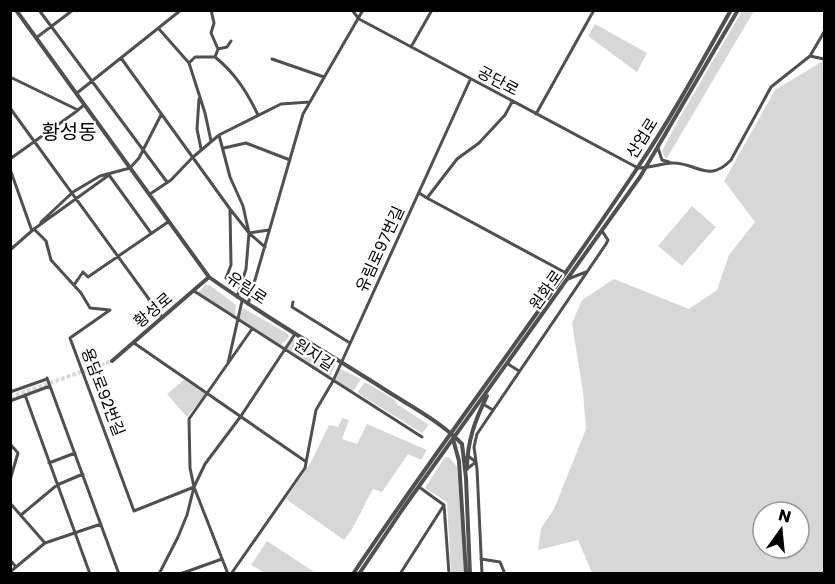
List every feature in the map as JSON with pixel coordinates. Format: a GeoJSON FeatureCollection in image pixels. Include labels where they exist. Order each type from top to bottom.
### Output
{"type":"FeatureCollection","features":[{"type":"Feature","properties":{"kind":"street","name":"유림로"},"geometry":{"type":"LineString","coordinates":[[16,10],[209,277],[453,436]]}},
{"type":"Feature","properties":{"kind":"street"},"geometry":{"type":"LineString","coordinates":[[39,10],[167,182]]}},
{"type":"Feature","properties":{"kind":"street"},"geometry":{"type":"LineString","coordinates":[[36,38],[73,10]]}},
{"type":"Feature","properties":{"kind":"street"},"geometry":{"type":"LineString","coordinates":[[76,94],[181,10]]}},
{"type":"Feature","properties":{"kind":"street"},"geometry":{"type":"LineString","coordinates":[[212,10],[214,23],[211,33],[218,49],[215,57]]}},
{"type":"Feature","properties":{"kind":"street","name":"공단로"},"geometry":{"type":"LineString","coordinates":[[352,10],[359,19],[638,168]]}},
{"type":"Feature","properties":{"kind":"street"},"geometry":{"type":"LineString","coordinates":[[248,304],[303,114],[363,10]]}},
{"type":"Feature","properties":{"kind":"street"},"geometry":{"type":"LineString","coordinates":[[411,47],[432,10]]}},
{"type":"Feature","properties":{"kind":"street"},"geometry":{"type":"LineString","coordinates":[[536,114],[594,10]]}},
{"type":"Feature","properties":{"kind":"street","name":"산업로"},"geometry":{"type":"LineString","coordinates":[[453,436],[638,168],[731,10]]}},
{"type":"Feature","properties":{"kind":"street","name":"원화로"},"geometry":{"type":"LineString","coordinates":[[353,573],[414,484],[498,378],[646,168],[738,10]]}},
{"type":"Feature","properties":{"kind":"street"},"geometry":{"type":"LineString","coordinates":[[158,29],[189,63],[205,113],[211,141]]}},
{"type":"Feature","properties":{"kind":"street"},"geometry":{"type":"LineString","coordinates":[[658,147],[662,160],[671,163],[709,172],[725,167],[771,87],[810,56],[825,32]]}},
{"type":"Feature","properties":{"kind":"street"},"geometry":{"type":"LineString","coordinates":[[218,49],[226,47],[231,41]]}},
{"type":"Feature","properties":{"kind":"street"},"geometry":{"type":"LineString","coordinates":[[810,56],[825,59]]}},
{"type":"Feature","properties":{"kind":"street"},"geometry":{"type":"LineString","coordinates":[[189,63],[195,57],[215,57],[227,67],[246,90],[258,115]]}},
{"type":"Feature","properties":{"kind":"street"},"geometry":{"type":"LineString","coordinates":[[121,58],[230,209],[249,233],[265,247]]}},
{"type":"Feature","properties":{"kind":"street"},"geometry":{"type":"LineString","coordinates":[[272,59],[324,77]]}},
{"type":"Feature","properties":{"kind":"street"},"geometry":{"type":"LineString","coordinates":[[10,77],[78,110]]}},
{"type":"Feature","properties":{"kind":"street"},"geometry":{"type":"LineString","coordinates":[[418,193],[470,80]]}},
{"type":"Feature","properties":{"kind":"street"},"geometry":{"type":"LineString","coordinates":[[199,97],[197,129],[201,150]]}},
{"type":"Feature","properties":{"kind":"street"},"geometry":{"type":"LineString","coordinates":[[148,195],[167,182],[219,135],[281,104],[310,102]]}},
{"type":"Feature","properties":{"kind":"street","name":"유림로97번길"},"geometry":{"type":"LineString","coordinates":[[229,573],[305,468],[316,410],[342,362],[418,193],[427,198],[457,159],[479,143],[505,115],[512,102]]}},
{"type":"Feature","properties":{"kind":"street"},"geometry":{"type":"LineString","coordinates":[[10,159],[84,105]]}},
{"type":"Feature","properties":{"kind":"street"},"geometry":{"type":"LineString","coordinates":[[10,108],[162,317]]}},
{"type":"Feature","properties":{"kind":"street"},"geometry":{"type":"LineString","coordinates":[[10,250],[73,192],[100,176],[130,168],[143,151],[161,115]]}},
{"type":"Feature","properties":{"kind":"street"},"geometry":{"type":"LineString","coordinates":[[219,135],[230,177],[243,206],[249,233],[246,269],[237,297]]}},
{"type":"Feature","properties":{"kind":"street"},"geometry":{"type":"LineString","coordinates":[[224,148],[246,143],[290,160]]}},
{"type":"Feature","properties":{"kind":"street"},"geometry":{"type":"LineString","coordinates":[[638,168],[671,163]]}},
{"type":"Feature","properties":{"kind":"street","name":"용담로92번길"},"geometry":{"type":"LineString","coordinates":[[10,169],[33,230],[46,241],[51,260],[74,285],[90,308],[110,310],[70,338],[134,511],[194,487]]}},
{"type":"Feature","properties":{"kind":"street"},"geometry":{"type":"LineString","coordinates":[[33,230],[109,175]]}},
{"type":"Feature","properties":{"kind":"street"},"geometry":{"type":"LineString","coordinates":[[109,175],[151,233]]}},
{"type":"Feature","properties":{"kind":"street"},"geometry":{"type":"LineString","coordinates":[[427,198],[566,273]]}},
{"type":"Feature","properties":{"kind":"street"},"geometry":{"type":"LineString","coordinates":[[226,278],[231,265],[230,209]]}},
{"type":"Feature","properties":{"kind":"street"},"geometry":{"type":"LineString","coordinates":[[74,285],[83,272],[88,277],[168,222]]}},
{"type":"Feature","properties":{"kind":"street"},"geometry":{"type":"LineString","coordinates":[[249,233],[269,230]]}},
{"type":"Feature","properties":{"kind":"street"},"geometry":{"type":"LineString","coordinates":[[482,573],[474,447],[477,434],[608,240],[602,231]]}},
{"type":"Feature","properties":{"kind":"street"},"geometry":{"type":"LineString","coordinates":[[568,279],[587,272]]}},
{"type":"Feature","properties":{"kind":"street","name":"황성로"},"geometry":{"type":"LineString","coordinates":[[112,361],[209,277]]}},
{"type":"Feature","properties":{"kind":"street","name":"원지길"},"geometry":{"type":"LineString","coordinates":[[194,291],[422,437]]}},
{"type":"Feature","properties":{"kind":"street"},"geometry":{"type":"LineString","coordinates":[[228,365],[242,300]]}},
{"type":"Feature","properties":{"kind":"street"},"geometry":{"type":"LineString","coordinates":[[293,302],[292,307],[350,343]]}},
{"type":"Feature","properties":{"kind":"street"},"geometry":{"type":"LineString","coordinates":[[229,573],[194,487],[190,468],[189,418],[252,329]]}},
{"type":"Feature","properties":{"kind":"street"},"geometry":{"type":"LineString","coordinates":[[159,573],[178,537],[187,515],[194,487],[205,464],[241,416],[283,349],[296,333]]}},
{"type":"Feature","properties":{"kind":"street"},"geometry":{"type":"LineString","coordinates":[[133,342],[305,461]]}},
{"type":"Feature","properties":{"kind":"street"},"geometry":{"type":"LineString","coordinates":[[508,364],[519,371]]}},
{"type":"Feature","properties":{"kind":"street"},"geometry":{"type":"LineString","coordinates":[[466,478],[473,427],[498,378]]}},
{"type":"Feature","properties":{"kind":"street"},"geometry":{"type":"LineString","coordinates":[[10,393],[47,379],[119,573]]}},
{"type":"Feature","properties":{"kind":"street"},"geometry":{"type":"LineString","coordinates":[[10,401],[50,386]]}},
{"type":"Feature","properties":{"kind":"street"},"geometry":{"type":"LineString","coordinates":[[25,396],[90,573]]}},
{"type":"Feature","properties":{"kind":"street"},"geometry":{"type":"LineString","coordinates":[[483,404],[493,410]]}},
{"type":"Feature","properties":{"kind":"street"},"geometry":{"type":"LineString","coordinates":[[453,436],[462,444],[466,478],[468,573]]}},
{"type":"Feature","properties":{"kind":"street"},"geometry":{"type":"LineString","coordinates":[[453,436],[459,460],[468,573]]}},
{"type":"Feature","properties":{"kind":"street","name":"원화로"},"geometry":{"type":"LineString","coordinates":[[359,573],[453,436]]}},
{"type":"Feature","properties":{"kind":"street"},"geometry":{"type":"LineString","coordinates":[[10,444],[18,453],[10,480]]}},
{"type":"Feature","properties":{"kind":"street"},"geometry":{"type":"LineString","coordinates":[[468,452],[471,459],[476,462]]}},
{"type":"Feature","properties":{"kind":"street"},"geometry":{"type":"LineString","coordinates":[[49,463],[75,453]]}},
{"type":"Feature","properties":{"kind":"street"},"geometry":{"type":"LineString","coordinates":[[467,469],[476,462]]}},
{"type":"Feature","properties":{"kind":"street"},"geometry":{"type":"LineString","coordinates":[[21,515],[57,485],[83,474]]}},
{"type":"Feature","properties":{"kind":"street"},"geometry":{"type":"LineString","coordinates":[[419,487],[444,505]]}},
{"type":"Feature","properties":{"kind":"street"},"geometry":{"type":"LineString","coordinates":[[10,503],[45,543]]}},
{"type":"Feature","properties":{"kind":"street"},"geometry":{"type":"LineString","coordinates":[[407,573],[401,572],[444,505]]}},
{"type":"Feature","properties":{"kind":"street"},"geometry":{"type":"LineString","coordinates":[[444,505],[449,573]]}},
{"type":"Feature","properties":{"kind":"street"},"geometry":{"type":"LineString","coordinates":[[10,572],[45,543],[101,524]]}},
{"type":"Feature","properties":{"kind":"street"},"geometry":{"type":"LineString","coordinates":[[481,559],[500,562],[505,573]]}},
{"type":"Feature","properties":{"kind":"street"},"geometry":{"type":"LineString","coordinates":[[10,560],[16,567]]}},
{"type":"Feature","properties":{"kind":"street"},"geometry":{"type":"LineString","coordinates":[[183,573],[222,560]]}},
{"type":"Feature","properties":{"kind":"shaded area"},"geometry":{"type":"Polygon","coordinates":[[[742,11],[754,11],[665,158],[662,151],[742,11]]]}},
{"type":"Feature","properties":{"kind":"shaded area"},"geometry":{"type":"Polygon","coordinates":[[[595,24],[647,53],[637,72],[588,36],[595,24]]]}},
{"type":"Feature","properties":{"kind":"shaded area"},"geometry":{"type":"Polygon","coordinates":[[[824,61],[824,573],[592,573],[578,540],[538,550],[541,528],[554,509],[586,429],[583,392],[572,323],[582,300],[614,279],[689,309],[717,290],[729,255],[755,222],[724,181],[775,90],[824,61]]]}},
{"type":"Feature","properties":{"kind":"shaded area"},"geometry":{"type":"Polygon","coordinates":[[[692,206],[716,227],[682,266],[658,246],[692,206]]]}},
{"type":"Feature","properties":{"kind":"shaded area"},"geometry":{"type":"Polygon","coordinates":[[[205,285],[210,285],[236,305],[235,315],[198,293],[205,285]]]}},
{"type":"Feature","properties":{"kind":"shaded area"},"geometry":{"type":"Polygon","coordinates":[[[243,308],[288,334],[289,337],[281,345],[239,319],[243,308]]]}},
{"type":"Feature","properties":{"kind":"shaded area"},"geometry":{"type":"Polygon","coordinates":[[[292,339],[335,365],[331,375],[328,376],[286,348],[292,339]]]}},
{"type":"Feature","properties":{"kind":"shaded area"},"geometry":{"type":"Polygon","coordinates":[[[339,368],[361,379],[352,391],[336,381],[339,368]]]}},
{"type":"Feature","properties":{"kind":"shaded area"},"geometry":{"type":"Polygon","coordinates":[[[184,380],[205,394],[187,417],[167,394],[184,380]]]}},
{"type":"Feature","properties":{"kind":"shaded area"},"geometry":{"type":"Polygon","coordinates":[[[365,382],[429,425],[422,433],[359,394],[358,391],[365,382]]]}},
{"type":"Feature","properties":{"kind":"shaded area"},"geometry":{"type":"Polygon","coordinates":[[[342,418],[349,420],[342,439],[357,444],[367,424],[427,450],[421,460],[408,454],[382,492],[373,489],[344,540],[286,499],[311,462],[329,425],[338,427],[342,418]]]}},
{"type":"Feature","properties":{"kind":"shaded area"},"geometry":{"type":"Polygon","coordinates":[[[445,457],[449,457],[457,467],[464,573],[451,573],[447,502],[425,488],[445,457]]]}},
{"type":"Feature","properties":{"kind":"shaded area"},"geometry":{"type":"Polygon","coordinates":[[[267,541],[316,573],[265,573],[251,565],[267,541]]]}},
{"type":"Feature","properties":{"kind":"tunnel"},"geometry":{"type":"LineString","coordinates":[[10,397],[112,361]]}},
{"type":"Feature","properties":{"kind":"district","name":"황성동"},"geometry":{"type":"Point","coordinates":[69,132]}}]}
